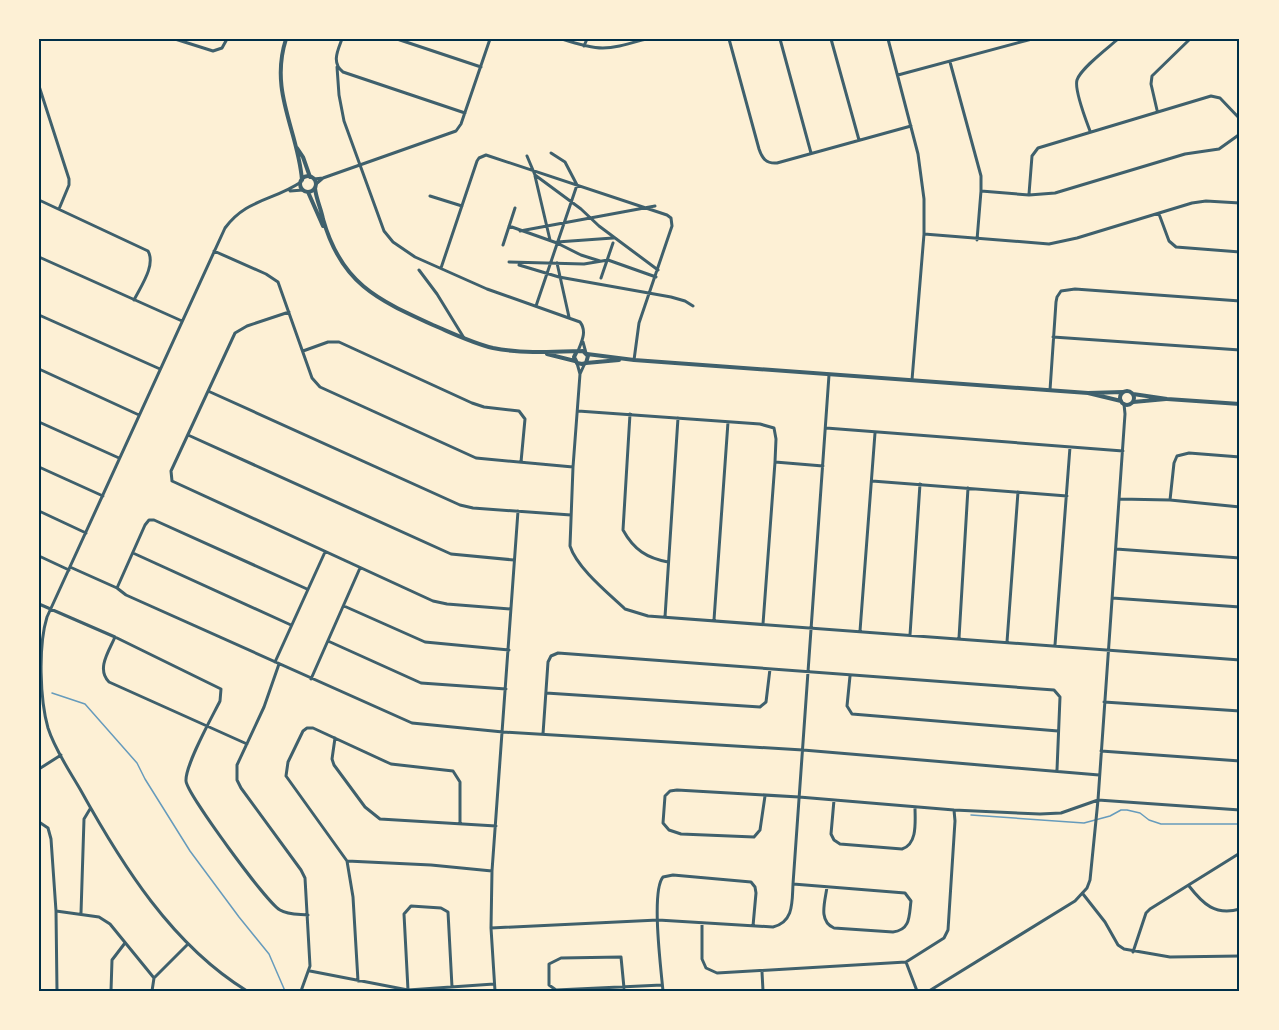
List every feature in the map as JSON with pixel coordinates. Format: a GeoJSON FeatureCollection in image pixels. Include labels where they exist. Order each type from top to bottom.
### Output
{"type":"FeatureCollection","features":[{"type":"Feature","properties":{"kind":"street"},"geometry":{"type":"LineString","coordinates":[[175,39],[213,51],[222,48],[227,39]]}},
{"type":"Feature","properties":{"kind":"street"},"geometry":{"type":"LineString","coordinates":[[286,39],[282,56],[281,88],[297,148],[301,181],[336,254],[350,273],[370,293],[399,310],[464,338],[492,348],[544,353],[577,352],[634,360],[1088,393],[1129,391],[1132,394],[1167,399],[1240,404]]}},
{"type":"Feature","properties":{"kind":"street"},"geometry":{"type":"LineString","coordinates":[[342,39],[336,55],[339,95],[344,121],[388,237],[409,253],[441,268],[504,296],[580,322],[583,327],[583,342],[588,358],[580,375],[570,546],[581,564],[625,609],[640,615],[1240,660]]}},
{"type":"Feature","properties":{"kind":"street"},"geometry":{"type":"LineString","coordinates":[[396,39],[480,67]]}},
{"type":"Feature","properties":{"kind":"street"},"geometry":{"type":"LineString","coordinates":[[288,191],[305,191],[314,182],[323,178],[452,134],[459,128],[465,113],[490,39]]}},
{"type":"Feature","properties":{"kind":"street"},"geometry":{"type":"LineString","coordinates":[[562,39],[596,49],[610,49],[646,39]]}},
{"type":"Feature","properties":{"kind":"street"},"geometry":{"type":"LineString","coordinates":[[584,46],[587,39]]}},
{"type":"Feature","properties":{"kind":"street"},"geometry":{"type":"LineString","coordinates":[[729,39],[761,156],[768,162],[774,163],[911,126]]}},
{"type":"Feature","properties":{"kind":"street"},"geometry":{"type":"LineString","coordinates":[[780,39],[811,153]]}},
{"type":"Feature","properties":{"kind":"street"},"geometry":{"type":"LineString","coordinates":[[831,39],[859,140]]}},
{"type":"Feature","properties":{"kind":"street"},"geometry":{"type":"LineString","coordinates":[[888,39],[918,154],[923,184],[924,234],[912,380]]}},
{"type":"Feature","properties":{"kind":"street"},"geometry":{"type":"LineString","coordinates":[[898,75],[1032,39]]}},
{"type":"Feature","properties":{"kind":"street"},"geometry":{"type":"LineString","coordinates":[[1090,131],[1078,92],[1077,81],[1082,72],[1118,39]]}},
{"type":"Feature","properties":{"kind":"street"},"geometry":{"type":"LineString","coordinates":[[1158,111],[1151,84],[1152,76],[1190,39]]}},
{"type":"Feature","properties":{"kind":"street"},"geometry":{"type":"LineString","coordinates":[[950,62],[981,176],[977,240]]}},
{"type":"Feature","properties":{"kind":"street"},"geometry":{"type":"LineString","coordinates":[[337,67],[347,74],[465,113]]}},
{"type":"Feature","properties":{"kind":"street"},"geometry":{"type":"LineString","coordinates":[[39,86],[69,179],[69,185],[59,209]]}},
{"type":"Feature","properties":{"kind":"street"},"geometry":{"type":"LineString","coordinates":[[1029,195],[1031,162],[1035,150],[1198,98],[1214,96],[1220,98],[1240,119]]}},
{"type":"Feature","properties":{"kind":"street"},"geometry":{"type":"LineString","coordinates":[[981,191],[1029,195],[1055,193],[1185,154],[1219,149],[1240,134]]}},
{"type":"Feature","properties":{"kind":"street"},"geometry":{"type":"LineString","coordinates":[[297,148],[314,182],[326,229]]}},
{"type":"Feature","properties":{"kind":"street"},"geometry":{"type":"LineString","coordinates":[[536,306],[577,184],[565,162],[551,153]]}},
{"type":"Feature","properties":{"kind":"street"},"geometry":{"type":"LineString","coordinates":[[441,268],[477,161],[482,156],[493,156],[666,215],[672,220],[656,277],[637,330],[634,360]]}},
{"type":"Feature","properties":{"kind":"street"},"geometry":{"type":"LineString","coordinates":[[527,156],[535,175],[551,241]]}},
{"type":"Feature","properties":{"kind":"street"},"geometry":{"type":"LineString","coordinates":[[535,175],[615,240],[658,270]]}},
{"type":"Feature","properties":{"kind":"street"},"geometry":{"type":"LineString","coordinates":[[247,991],[188,944],[168,922],[127,867],[90,809],[51,736],[44,706],[42,648],[45,624],[51,609],[225,228],[241,210],[288,191],[301,181],[314,182]]}},
{"type":"Feature","properties":{"kind":"street"},"geometry":{"type":"LineString","coordinates":[[430,196],[462,206]]}},
{"type":"Feature","properties":{"kind":"street"},"geometry":{"type":"LineString","coordinates":[[39,200],[148,251],[151,263],[134,300]]}},
{"type":"Feature","properties":{"kind":"street"},"geometry":{"type":"LineString","coordinates":[[924,234],[977,240],[1055,243],[1198,201],[1240,203]]}},
{"type":"Feature","properties":{"kind":"street"},"geometry":{"type":"LineString","coordinates":[[520,231],[655,206]]}},
{"type":"Feature","properties":{"kind":"street"},"geometry":{"type":"LineString","coordinates":[[502,245],[515,208]]}},
{"type":"Feature","properties":{"kind":"street"},"geometry":{"type":"LineString","coordinates":[[1158,213],[1169,242],[1176,247],[1240,252]]}},
{"type":"Feature","properties":{"kind":"street"},"geometry":{"type":"LineString","coordinates":[[509,226],[557,242],[615,240]]}},
{"type":"Feature","properties":{"kind":"street"},"geometry":{"type":"LineString","coordinates":[[601,278],[615,240]]}},
{"type":"Feature","properties":{"kind":"street"},"geometry":{"type":"LineString","coordinates":[[557,242],[581,255],[602,261]]}},
{"type":"Feature","properties":{"kind":"street"},"geometry":{"type":"LineString","coordinates":[[214,251],[276,280],[314,383],[325,390],[468,455],[484,459],[573,466]]}},
{"type":"Feature","properties":{"kind":"street"},"geometry":{"type":"LineString","coordinates":[[39,257],[182,321]]}},
{"type":"Feature","properties":{"kind":"street"},"geometry":{"type":"LineString","coordinates":[[509,262],[584,264],[608,260],[656,277]]}},
{"type":"Feature","properties":{"kind":"street"},"geometry":{"type":"LineString","coordinates":[[557,263],[570,318]]}},
{"type":"Feature","properties":{"kind":"street"},"geometry":{"type":"LineString","coordinates":[[519,265],[559,277],[685,301],[693,306]]}},
{"type":"Feature","properties":{"kind":"street"},"geometry":{"type":"LineString","coordinates":[[419,270],[464,338]]}},
{"type":"Feature","properties":{"kind":"street"},"geometry":{"type":"LineString","coordinates":[[1050,390],[1057,297],[1061,291],[1075,289],[1240,301]]}},
{"type":"Feature","properties":{"kind":"street"},"geometry":{"type":"LineString","coordinates":[[289,312],[247,326],[235,333],[171,471],[170,479],[174,483],[437,602],[511,609]]}},
{"type":"Feature","properties":{"kind":"street"},"geometry":{"type":"LineString","coordinates":[[39,315],[160,369]]}},
{"type":"Feature","properties":{"kind":"street"},"geometry":{"type":"LineString","coordinates":[[1053,337],[1240,350]]}},
{"type":"Feature","properties":{"kind":"street"},"geometry":{"type":"LineString","coordinates":[[302,351],[328,342],[339,342],[472,403],[484,407],[519,411],[525,419],[521,462]]}},
{"type":"Feature","properties":{"kind":"street"},"geometry":{"type":"LineString","coordinates":[[580,375],[574,357],[583,342]]}},
{"type":"Feature","properties":{"kind":"street"},"geometry":{"type":"LineString","coordinates":[[544,353],[585,363],[622,359]]}},
{"type":"Feature","properties":{"kind":"street"},"geometry":{"type":"LineString","coordinates":[[39,369],[139,415]]}},
{"type":"Feature","properties":{"kind":"street"},"geometry":{"type":"LineString","coordinates":[[491,928],[658,920],[773,927],[787,920],[793,884],[800,797],[829,375]]}},
{"type":"Feature","properties":{"kind":"street"},"geometry":{"type":"LineString","coordinates":[[208,391],[460,505],[571,515]]}},
{"type":"Feature","properties":{"kind":"street"},"geometry":{"type":"LineString","coordinates":[[1123,392],[1120,396],[1127,403]]}},
{"type":"Feature","properties":{"kind":"street"},"geometry":{"type":"LineString","coordinates":[[1088,393],[1127,403],[1167,399]]}},
{"type":"Feature","properties":{"kind":"street"},"geometry":{"type":"LineString","coordinates":[[930,991],[1075,901],[1087,888],[1092,872],[1098,800],[1125,414],[1132,394]]}},
{"type":"Feature","properties":{"kind":"street"},"geometry":{"type":"LineString","coordinates":[[578,411],[767,425],[774,428],[775,462],[763,624]]}},
{"type":"Feature","properties":{"kind":"street"},"geometry":{"type":"LineString","coordinates":[[630,414],[623,530],[644,555],[668,562]]}},
{"type":"Feature","properties":{"kind":"street"},"geometry":{"type":"LineString","coordinates":[[665,617],[678,418]]}},
{"type":"Feature","properties":{"kind":"street"},"geometry":{"type":"LineString","coordinates":[[39,422],[119,458]]}},
{"type":"Feature","properties":{"kind":"street"},"geometry":{"type":"LineString","coordinates":[[714,621],[728,422]]}},
{"type":"Feature","properties":{"kind":"street"},"geometry":{"type":"LineString","coordinates":[[826,428],[1123,451]]}},
{"type":"Feature","properties":{"kind":"street"},"geometry":{"type":"LineString","coordinates":[[860,631],[874,433]]}},
{"type":"Feature","properties":{"kind":"street"},"geometry":{"type":"LineString","coordinates":[[188,435],[451,554],[514,560]]}},
{"type":"Feature","properties":{"kind":"street"},"geometry":{"type":"LineString","coordinates":[[1054,645],[1070,447]]}},
{"type":"Feature","properties":{"kind":"street"},"geometry":{"type":"LineString","coordinates":[[1170,500],[1174,463],[1177,456],[1190,453],[1240,456]]}},
{"type":"Feature","properties":{"kind":"street"},"geometry":{"type":"LineString","coordinates":[[775,462],[823,466]]}},
{"type":"Feature","properties":{"kind":"street"},"geometry":{"type":"LineString","coordinates":[[39,467],[103,496]]}},
{"type":"Feature","properties":{"kind":"street"},"geometry":{"type":"LineString","coordinates":[[872,481],[1066,495]]}},
{"type":"Feature","properties":{"kind":"street"},"geometry":{"type":"LineString","coordinates":[[910,635],[920,484]]}},
{"type":"Feature","properties":{"kind":"street"},"geometry":{"type":"LineString","coordinates":[[959,639],[968,488]]}},
{"type":"Feature","properties":{"kind":"street"},"geometry":{"type":"LineString","coordinates":[[1007,642],[1018,492]]}},
{"type":"Feature","properties":{"kind":"street"},"geometry":{"type":"LineString","coordinates":[[1119,499],[1170,500],[1240,507]]}},
{"type":"Feature","properties":{"kind":"street"},"geometry":{"type":"LineString","coordinates":[[39,511],[86,533]]}},
{"type":"Feature","properties":{"kind":"street"},"geometry":{"type":"LineString","coordinates":[[495,991],[491,928],[492,871],[518,511]]}},
{"type":"Feature","properties":{"kind":"street"},"geometry":{"type":"LineString","coordinates":[[117,588],[145,525],[149,520],[154,520],[307,589]]}},
{"type":"Feature","properties":{"kind":"street"},"geometry":{"type":"LineString","coordinates":[[1115,549],[1240,558]]}},
{"type":"Feature","properties":{"kind":"street"},"geometry":{"type":"LineString","coordinates":[[302,991],[310,971],[308,915],[303,874],[237,780],[237,765],[264,707],[291,625],[325,552]]}},
{"type":"Feature","properties":{"kind":"street"},"geometry":{"type":"LineString","coordinates":[[133,553],[291,625]]}},
{"type":"Feature","properties":{"kind":"street"},"geometry":{"type":"LineString","coordinates":[[39,556],[117,588],[126,595],[406,722],[503,732],[803,750],[1100,775]]}},
{"type":"Feature","properties":{"kind":"street"},"geometry":{"type":"LineString","coordinates":[[311,679],[360,568]]}},
{"type":"Feature","properties":{"kind":"street"},"geometry":{"type":"LineString","coordinates":[[1112,598],[1240,607]]}},
{"type":"Feature","properties":{"kind":"street"},"geometry":{"type":"LineString","coordinates":[[39,604],[115,637],[221,689],[221,698],[187,772],[186,782],[190,791],[273,904],[281,911],[308,915]]}},
{"type":"Feature","properties":{"kind":"street"},"geometry":{"type":"LineString","coordinates":[[344,606],[429,643],[509,650]]}},
{"type":"Feature","properties":{"kind":"street"},"geometry":{"type":"LineString","coordinates":[[115,637],[103,665],[102,673],[106,680],[115,687],[247,744]]}},
{"type":"Feature","properties":{"kind":"street"},"geometry":{"type":"LineString","coordinates":[[328,641],[421,683],[506,689]]}},
{"type":"Feature","properties":{"kind":"street"},"geometry":{"type":"LineString","coordinates":[[543,734],[549,659],[553,654],[558,653],[1054,690],[1060,698],[1057,771]]}},
{"type":"Feature","properties":{"kind":"street"},"geometry":{"type":"LineString","coordinates":[[546,693],[755,707],[765,704],[770,669]]}},
{"type":"Feature","properties":{"kind":"street"},"geometry":{"type":"LineString","coordinates":[[850,675],[847,709],[856,715],[1058,731]]}},
{"type":"Feature","properties":{"kind":"street"},"geometry":{"type":"LineString","coordinates":[[1104,702],[1240,711]]}},
{"type":"Feature","properties":{"kind":"street"},"geometry":{"type":"LineString","coordinates":[[358,981],[353,897],[346,861],[290,782],[285,771],[295,747],[307,728],[313,728],[391,764],[453,771],[460,782],[460,823]]}},
{"type":"Feature","properties":{"kind":"street"},"geometry":{"type":"LineString","coordinates":[[335,738],[334,765],[362,804],[377,818],[390,821],[496,826]]}},
{"type":"Feature","properties":{"kind":"street"},"geometry":{"type":"LineString","coordinates":[[1101,751],[1240,761]]}},
{"type":"Feature","properties":{"kind":"street"},"geometry":{"type":"LineString","coordinates":[[39,769],[61,755]]}},
{"type":"Feature","properties":{"kind":"street"},"geometry":{"type":"LineString","coordinates":[[765,795],[760,830],[754,837],[681,834],[669,830],[663,823],[664,800],[666,793],[670,790],[765,795],[800,797],[954,810],[1052,814],[1069,811],[1098,800],[1240,810]]}},
{"type":"Feature","properties":{"kind":"street"},"geometry":{"type":"LineString","coordinates":[[834,800],[831,834],[840,844],[902,849],[909,846],[914,837],[915,807]]}},
{"type":"Feature","properties":{"kind":"street"},"geometry":{"type":"LineString","coordinates":[[81,914],[84,819],[90,809]]}},
{"type":"Feature","properties":{"kind":"street"},"geometry":{"type":"LineString","coordinates":[[702,923],[702,959],[708,970],[717,973],[906,962],[944,938],[948,930],[956,821],[954,810]]}},
{"type":"Feature","properties":{"kind":"street"},"geometry":{"type":"LineString","coordinates":[[39,822],[48,828],[51,839],[56,911],[57,991]]}},
{"type":"Feature","properties":{"kind":"street"},"geometry":{"type":"LineString","coordinates":[[1133,952],[1146,914],[1155,905],[1240,853]]}},
{"type":"Feature","properties":{"kind":"street"},"geometry":{"type":"LineString","coordinates":[[346,861],[431,865],[492,871]]}},
{"type":"Feature","properties":{"kind":"street"},"geometry":{"type":"LineString","coordinates":[[663,991],[658,920],[659,881],[666,876],[673,875],[753,883],[756,893],[753,926]]}},
{"type":"Feature","properties":{"kind":"street"},"geometry":{"type":"LineString","coordinates":[[793,884],[903,892],[908,894],[911,900],[908,924],[898,931],[834,928],[826,924],[824,917],[827,887]]}},
{"type":"Feature","properties":{"kind":"street"},"geometry":{"type":"LineString","coordinates":[[1188,885],[1206,906],[1229,911],[1240,909]]}},
{"type":"Feature","properties":{"kind":"street"},"geometry":{"type":"LineString","coordinates":[[1083,894],[1105,922],[1118,945],[1133,952],[1170,957],[1240,956]]}},
{"type":"Feature","properties":{"kind":"street"},"geometry":{"type":"LineString","coordinates":[[408,990],[404,914],[411,906],[441,908],[448,912],[452,987]]}},
{"type":"Feature","properties":{"kind":"street"},"geometry":{"type":"LineString","coordinates":[[56,911],[99,917],[107,921],[154,978]]}},
{"type":"Feature","properties":{"kind":"street"},"geometry":{"type":"LineString","coordinates":[[111,991],[112,960],[125,943]]}},
{"type":"Feature","properties":{"kind":"street"},"geometry":{"type":"LineString","coordinates":[[153,991],[154,978],[188,944]]}},
{"type":"Feature","properties":{"kind":"street"},"geometry":{"type":"LineString","coordinates":[[624,988],[621,957],[561,958],[549,964],[549,985],[556,990],[624,988],[662,985]]}},
{"type":"Feature","properties":{"kind":"street"},"geometry":{"type":"LineString","coordinates":[[906,962],[917,991]]}},
{"type":"Feature","properties":{"kind":"street"},"geometry":{"type":"LineString","coordinates":[[310,971],[408,990],[494,984]]}},
{"type":"Feature","properties":{"kind":"street"},"geometry":{"type":"LineString","coordinates":[[762,972],[763,991]]}},
{"type":"Feature","properties":{"kind":"waterway"},"geometry":{"type":"LineString","coordinates":[[52,693],[85,704],[137,763],[190,851],[269,954],[285,991]]}},
{"type":"Feature","properties":{"kind":"waterway"},"geometry":{"type":"LineString","coordinates":[[971,815],[1084,823],[1127,810],[1140,813],[1149,820],[1161,824],[1240,824]]}}]}
